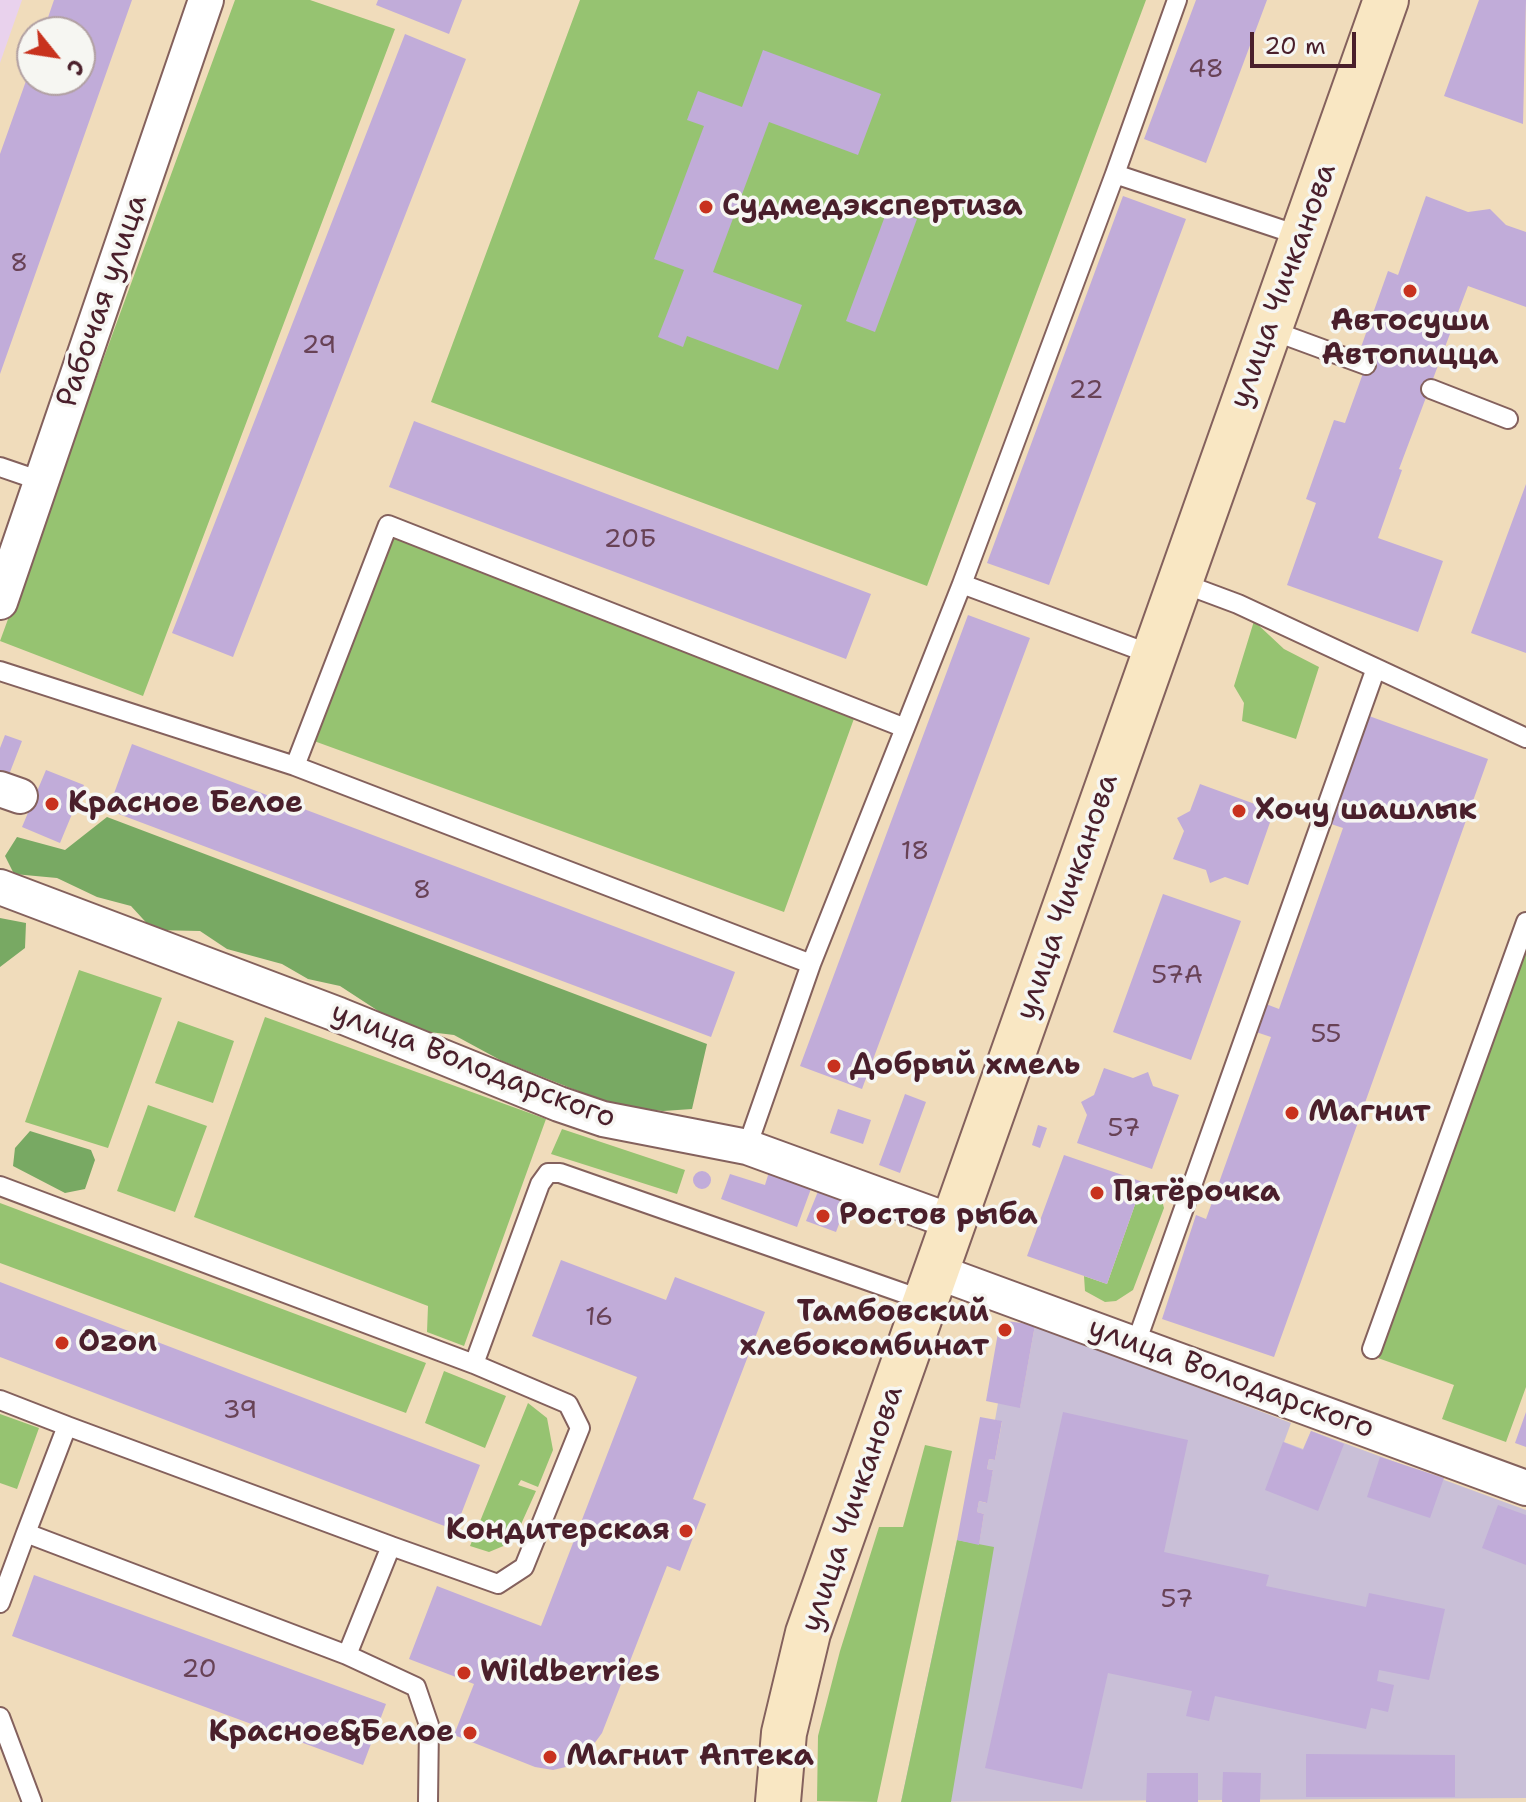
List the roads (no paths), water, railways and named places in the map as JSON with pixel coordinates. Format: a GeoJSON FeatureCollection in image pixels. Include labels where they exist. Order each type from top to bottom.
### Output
{"type":"FeatureCollection","features":[{"type":"Feature","properties":{"kind":"main road","name":"улица Чичканова"},"geometry":{"type":"LineString","coordinates":[[778,1802],[784,1733],[808,1633],[1386,0]]}},
{"type":"Feature","properties":{"kind":"street","name":"Рабочая улица"},"geometry":{"type":"LineString","coordinates":[[0,602],[206,0]]}},
{"type":"Feature","properties":{"kind":"street","name":"улица Володарского"},"geometry":{"type":"LineString","coordinates":[[0,887],[339,1015],[559,1104],[603,1119],[747,1147],[953,1222]]}},
{"type":"Feature","properties":{"kind":"street","name":"улица Володарского"},"geometry":{"type":"LineString","coordinates":[[931,1286],[1136,1343],[1526,1488]]}},
{"type":"Feature","properties":{"kind":"lane"},"geometry":{"type":"LineString","coordinates":[[747,1147],[811,964],[962,584],[1177,0]]}},
{"type":"Feature","properties":{"kind":"lane"},"geometry":{"type":"LineString","coordinates":[[1115,174],[1301,236]]}},
{"type":"Feature","properties":{"kind":"lane"},"geometry":{"type":"LineString","coordinates":[[1268,329],[1366,365]]}},
{"type":"Feature","properties":{"kind":"lane"},"geometry":{"type":"LineString","coordinates":[[1431,389],[1508,419]]}},
{"type":"Feature","properties":{"kind":"lane"},"geometry":{"type":"LineString","coordinates":[[0,467],[41,481]]}},
{"type":"Feature","properties":{"kind":"lane"},"geometry":{"type":"LineString","coordinates":[[295,766],[388,525],[905,728]]}},
{"type":"Feature","properties":{"kind":"lane"},"geometry":{"type":"LineString","coordinates":[[1179,582],[1238,604],[1526,738]]}},
{"type":"Feature","properties":{"kind":"lane"},"geometry":{"type":"LineString","coordinates":[[962,584],[1153,655]]}},
{"type":"Feature","properties":{"kind":"lane"},"geometry":{"type":"LineString","coordinates":[[1136,1343],[1376,668]]}},
{"type":"Feature","properties":{"kind":"lane"},"geometry":{"type":"LineString","coordinates":[[0,671],[295,766],[811,964]]}},
{"type":"Feature","properties":{"kind":"lane"},"geometry":{"type":"LineString","coordinates":[[1372,1349],[1526,922]]}},
{"type":"Feature","properties":{"kind":"lane"},"geometry":{"type":"LineString","coordinates":[[474,1364],[540,1184],[548,1173],[574,1178],[931,1286]]}},
{"type":"Feature","properties":{"kind":"lane"},"geometry":{"type":"LineString","coordinates":[[0,1186],[474,1364],[568,1404],[580,1428],[524,1567],[498,1584],[0,1400]]}},
{"type":"Feature","properties":{"kind":"lane"},"geometry":{"type":"LineString","coordinates":[[0,1603],[67,1426]]}},
{"type":"Feature","properties":{"kind":"lane"},"geometry":{"type":"LineString","coordinates":[[26,1533],[347,1655],[416,1687],[429,1725],[428,1802]]}},
{"type":"Feature","properties":{"kind":"lane"},"geometry":{"type":"LineString","coordinates":[[347,1655],[391,1546]]}},
{"type":"Feature","properties":{"kind":"lane"},"geometry":{"type":"LineString","coordinates":[[0,1717],[32,1802]]}},
{"type":"Feature","properties":{"kind":"place","name":"Судмедэкспертиза"},"geometry":{"type":"Point","coordinates":[706,207]}},
{"type":"Feature","properties":{"kind":"place","name":"Автосуши Автопицца"},"geometry":{"type":"Point","coordinates":[1410,291]}},
{"type":"Feature","properties":{"kind":"place","name":"Красное Белое"},"geometry":{"type":"Point","coordinates":[52,804]}},
{"type":"Feature","properties":{"kind":"place","name":"Хочу шашлык"},"geometry":{"type":"Point","coordinates":[1239,811]}},
{"type":"Feature","properties":{"kind":"place","name":"Добрый хмель"},"geometry":{"type":"Point","coordinates":[834,1066]}},
{"type":"Feature","properties":{"kind":"place","name":"Магнит"},"geometry":{"type":"Point","coordinates":[1292,1113]}},
{"type":"Feature","properties":{"kind":"place","name":"Пятёрочка"},"geometry":{"type":"Point","coordinates":[1097,1193]}},
{"type":"Feature","properties":{"kind":"place","name":"Ростов рыба"},"geometry":{"type":"Point","coordinates":[823,1216]}},
{"type":"Feature","properties":{"kind":"place","name":"Тамбовский хлебокомбинат"},"geometry":{"type":"Point","coordinates":[1005,1330]}},
{"type":"Feature","properties":{"kind":"place","name":"Ozon"},"geometry":{"type":"Point","coordinates":[62,1343]}},
{"type":"Feature","properties":{"kind":"place","name":"Кондитерская"},"geometry":{"type":"Point","coordinates":[686,1531]}},
{"type":"Feature","properties":{"kind":"place","name":"Wildberries"},"geometry":{"type":"Point","coordinates":[464,1673]}},
{"type":"Feature","properties":{"kind":"place","name":"Красное&Белое"},"geometry":{"type":"Point","coordinates":[470,1733]}},
{"type":"Feature","properties":{"kind":"place","name":"Магнит Аптека"},"geometry":{"type":"Point","coordinates":[550,1757]}}]}
